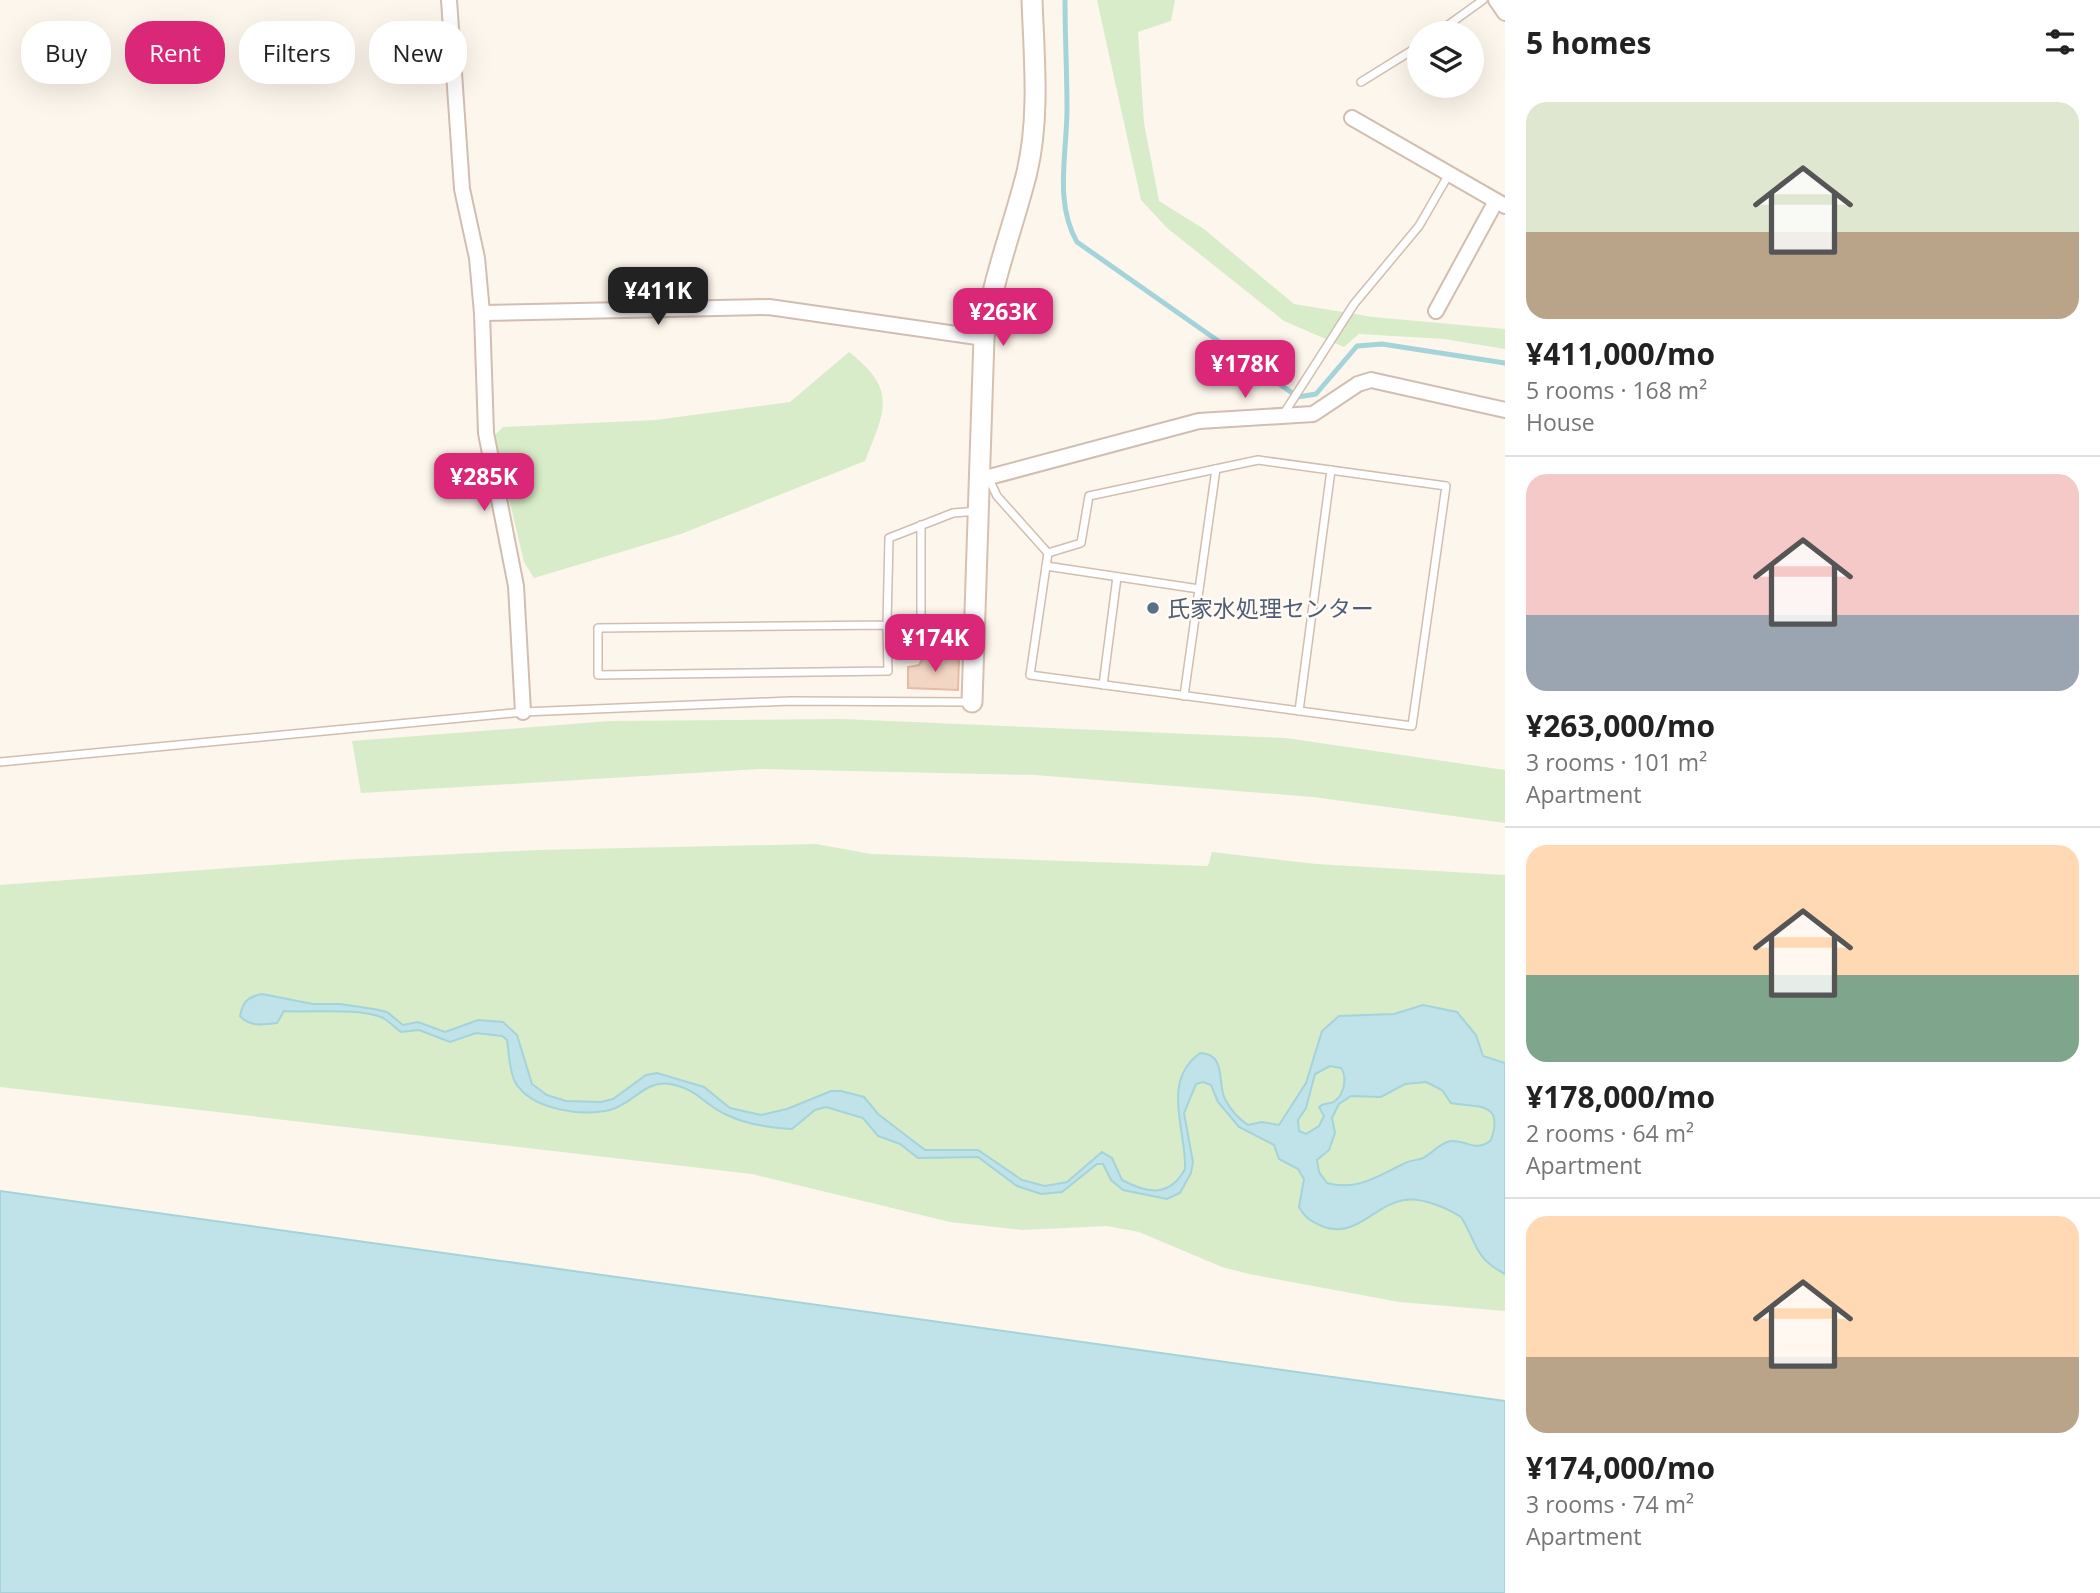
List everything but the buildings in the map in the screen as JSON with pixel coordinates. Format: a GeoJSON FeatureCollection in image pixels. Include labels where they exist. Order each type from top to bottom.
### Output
{"type":"FeatureCollection","features":[{"type":"Feature","properties":{"kind":"street"},"geometry":{"type":"LineString","coordinates":[[449,0],[462,189],[477,258],[482,313],[486,433],[516,586],[523,712]]}},
{"type":"Feature","properties":{"kind":"street"},"geometry":{"type":"LineString","coordinates":[[972,702],[978,511],[984,479],[984,338],[993,283],[1027,171],[1033,133],[1032,0]]}},
{"type":"Feature","properties":{"kind":"street"},"geometry":{"type":"LineString","coordinates":[[1496,0],[1505,13]]}},
{"type":"Feature","properties":{"kind":"street"},"geometry":{"type":"LineString","coordinates":[[1352,118],[1500,203],[1436,311]]}},
{"type":"Feature","properties":{"kind":"street"},"geometry":{"type":"LineString","coordinates":[[482,313],[769,307],[984,338]]}},
{"type":"Feature","properties":{"kind":"street"},"geometry":{"type":"LineString","coordinates":[[984,479],[1188,423],[1286,409],[1313,414],[1358,384],[1371,380],[1505,410]]}},
{"type":"Feature","properties":{"kind":"lane"},"geometry":{"type":"LineString","coordinates":[[1454,21],[1483,0]]}},
{"type":"Feature","properties":{"kind":"lane"},"geometry":{"type":"LineString","coordinates":[[1361,82],[1407,53]]}},
{"type":"Feature","properties":{"kind":"lane"},"geometry":{"type":"LineString","coordinates":[[1286,409],[1354,304],[1419,226],[1450,172]]}},
{"type":"Feature","properties":{"kind":"lane"},"geometry":{"type":"LineString","coordinates":[[1258,460],[1446,486],[1412,726],[1030,675],[1048,553],[1081,543],[1089,496],[1258,460]]}},
{"type":"Feature","properties":{"kind":"lane"},"geometry":{"type":"LineString","coordinates":[[1184,695],[1216,469]]}},
{"type":"Feature","properties":{"kind":"lane"},"geometry":{"type":"LineString","coordinates":[[1298,711],[1331,470]]}},
{"type":"Feature","properties":{"kind":"lane"},"geometry":{"type":"LineString","coordinates":[[984,479],[1048,553]]}},
{"type":"Feature","properties":{"kind":"lane"},"geometry":{"type":"LineString","coordinates":[[973,641],[887,625],[598,628],[598,675],[888,671],[887,625],[889,538],[953,513],[978,511]]}},
{"type":"Feature","properties":{"kind":"lane"},"geometry":{"type":"LineString","coordinates":[[921,525],[921,632]]}},
{"type":"Feature","properties":{"kind":"lane"},"geometry":{"type":"LineString","coordinates":[[1046,566],[1199,589]]}},
{"type":"Feature","properties":{"kind":"lane"},"geometry":{"type":"LineString","coordinates":[[1103,685],[1117,577]]}},
{"type":"Feature","properties":{"kind":"lane"},"geometry":{"type":"LineString","coordinates":[[0,762],[523,712],[790,701],[972,702]]}},
{"type":"Feature","properties":{"kind":"green space"},"geometry":{"type":"Polygon","coordinates":[[[1097,0],[1175,0],[1171,21],[1138,32],[1144,123],[1159,201],[1204,229],[1294,304],[1373,317],[1505,329],[1505,349],[1444,339],[1359,334],[1344,347],[1284,321],[1167,228],[1141,200],[1097,0]]]}},
{"type":"Feature","properties":{"kind":"green space"},"geometry":{"type":"Polygon","coordinates":[[[849,352],[875,378],[883,402],[878,428],[865,461],[681,534],[534,578],[524,562],[494,436],[503,427],[656,420],[790,402],[849,352]]]}},
{"type":"Feature","properties":{"kind":"green space"},"geometry":{"type":"Polygon","coordinates":[[[842,719],[1286,738],[1505,770],[1505,823],[1313,797],[1035,775],[759,769],[361,793],[352,741],[610,721],[842,719]]]}},
{"type":"Feature","properties":{"kind":"green space"},"geometry":{"type":"Polygon","coordinates":[[[816,844],[871,854],[1208,866],[1212,852],[1316,864],[1505,875],[1505,1311],[1399,1302],[1249,1274],[1222,1267],[1139,1232],[1107,1226],[1023,1230],[950,1222],[752,1174],[0,1087],[0,885],[339,860],[536,850],[816,844]]]}},
{"type":"Feature","properties":{"kind":"water"},"geometry":{"type":"Polygon","coordinates":[[[262,994],[313,1004],[340,1004],[374,1009],[387,1012],[403,1025],[418,1022],[445,1032],[478,1020],[503,1022],[517,1035],[532,1084],[547,1095],[566,1101],[601,1102],[613,1099],[646,1075],[657,1073],[704,1087],[730,1108],[761,1115],[787,1109],[831,1091],[841,1091],[864,1097],[878,1114],[925,1150],[978,1150],[1022,1180],[1045,1186],[1067,1182],[1102,1152],[1112,1158],[1122,1180],[1149,1190],[1158,1190],[1172,1184],[1185,1169],[1178,1092],[1188,1065],[1200,1053],[1214,1058],[1218,1064],[1225,1099],[1241,1120],[1248,1125],[1262,1122],[1279,1125],[1306,1083],[1322,1031],[1339,1016],[1394,1014],[1423,1005],[1457,1012],[1476,1035],[1483,1056],[1505,1063],[1505,1274],[1481,1256],[1461,1217],[1426,1202],[1411,1199],[1393,1203],[1346,1228],[1324,1227],[1312,1221],[1299,1207],[1304,1179],[1298,1169],[1279,1159],[1274,1145],[1239,1127],[1218,1102],[1211,1085],[1203,1082],[1196,1084],[1184,1113],[1193,1162],[1191,1173],[1180,1193],[1167,1199],[1123,1190],[1111,1180],[1103,1164],[1097,1164],[1062,1192],[1041,1194],[1017,1186],[978,1157],[918,1158],[900,1144],[878,1136],[863,1118],[826,1107],[815,1110],[792,1129],[766,1126],[725,1114],[680,1086],[662,1084],[647,1088],[620,1106],[601,1112],[560,1109],[533,1099],[515,1082],[510,1067],[507,1040],[502,1036],[476,1033],[450,1042],[419,1030],[401,1032],[383,1018],[349,1011],[284,1011],[277,1023],[248,1022],[240,1016],[245,1003],[262,994]],[[1330,1066],[1315,1074],[1306,1108],[1298,1120],[1299,1131],[1306,1134],[1319,1126],[1324,1116],[1319,1107],[1335,1101],[1343,1089],[1344,1076],[1341,1068],[1330,1066]],[[1426,1082],[1405,1084],[1381,1097],[1351,1096],[1339,1104],[1332,1118],[1335,1133],[1329,1150],[1317,1160],[1319,1172],[1327,1183],[1348,1185],[1366,1181],[1423,1158],[1447,1142],[1457,1141],[1481,1146],[1491,1140],[1494,1118],[1491,1112],[1478,1106],[1451,1103],[1442,1090],[1426,1082]]]}},
{"type":"Feature","properties":{"kind":"water"},"geometry":{"type":"Polygon","coordinates":[[[0,1191],[1505,1401],[1505,1593],[0,1593],[0,1191]]]}},
{"type":"Feature","properties":{"kind":"waterway"},"geometry":{"type":"LineString","coordinates":[[1065,0],[1067,109],[1063,177],[1066,211],[1077,242],[1298,397],[1316,394],[1357,346],[1382,344],[1505,363]]}},
{"type":"Feature","properties":{"kind":"place","name":"氏家水処理センター"},"geometry":{"type":"Point","coordinates":[1153,608]}}]}
